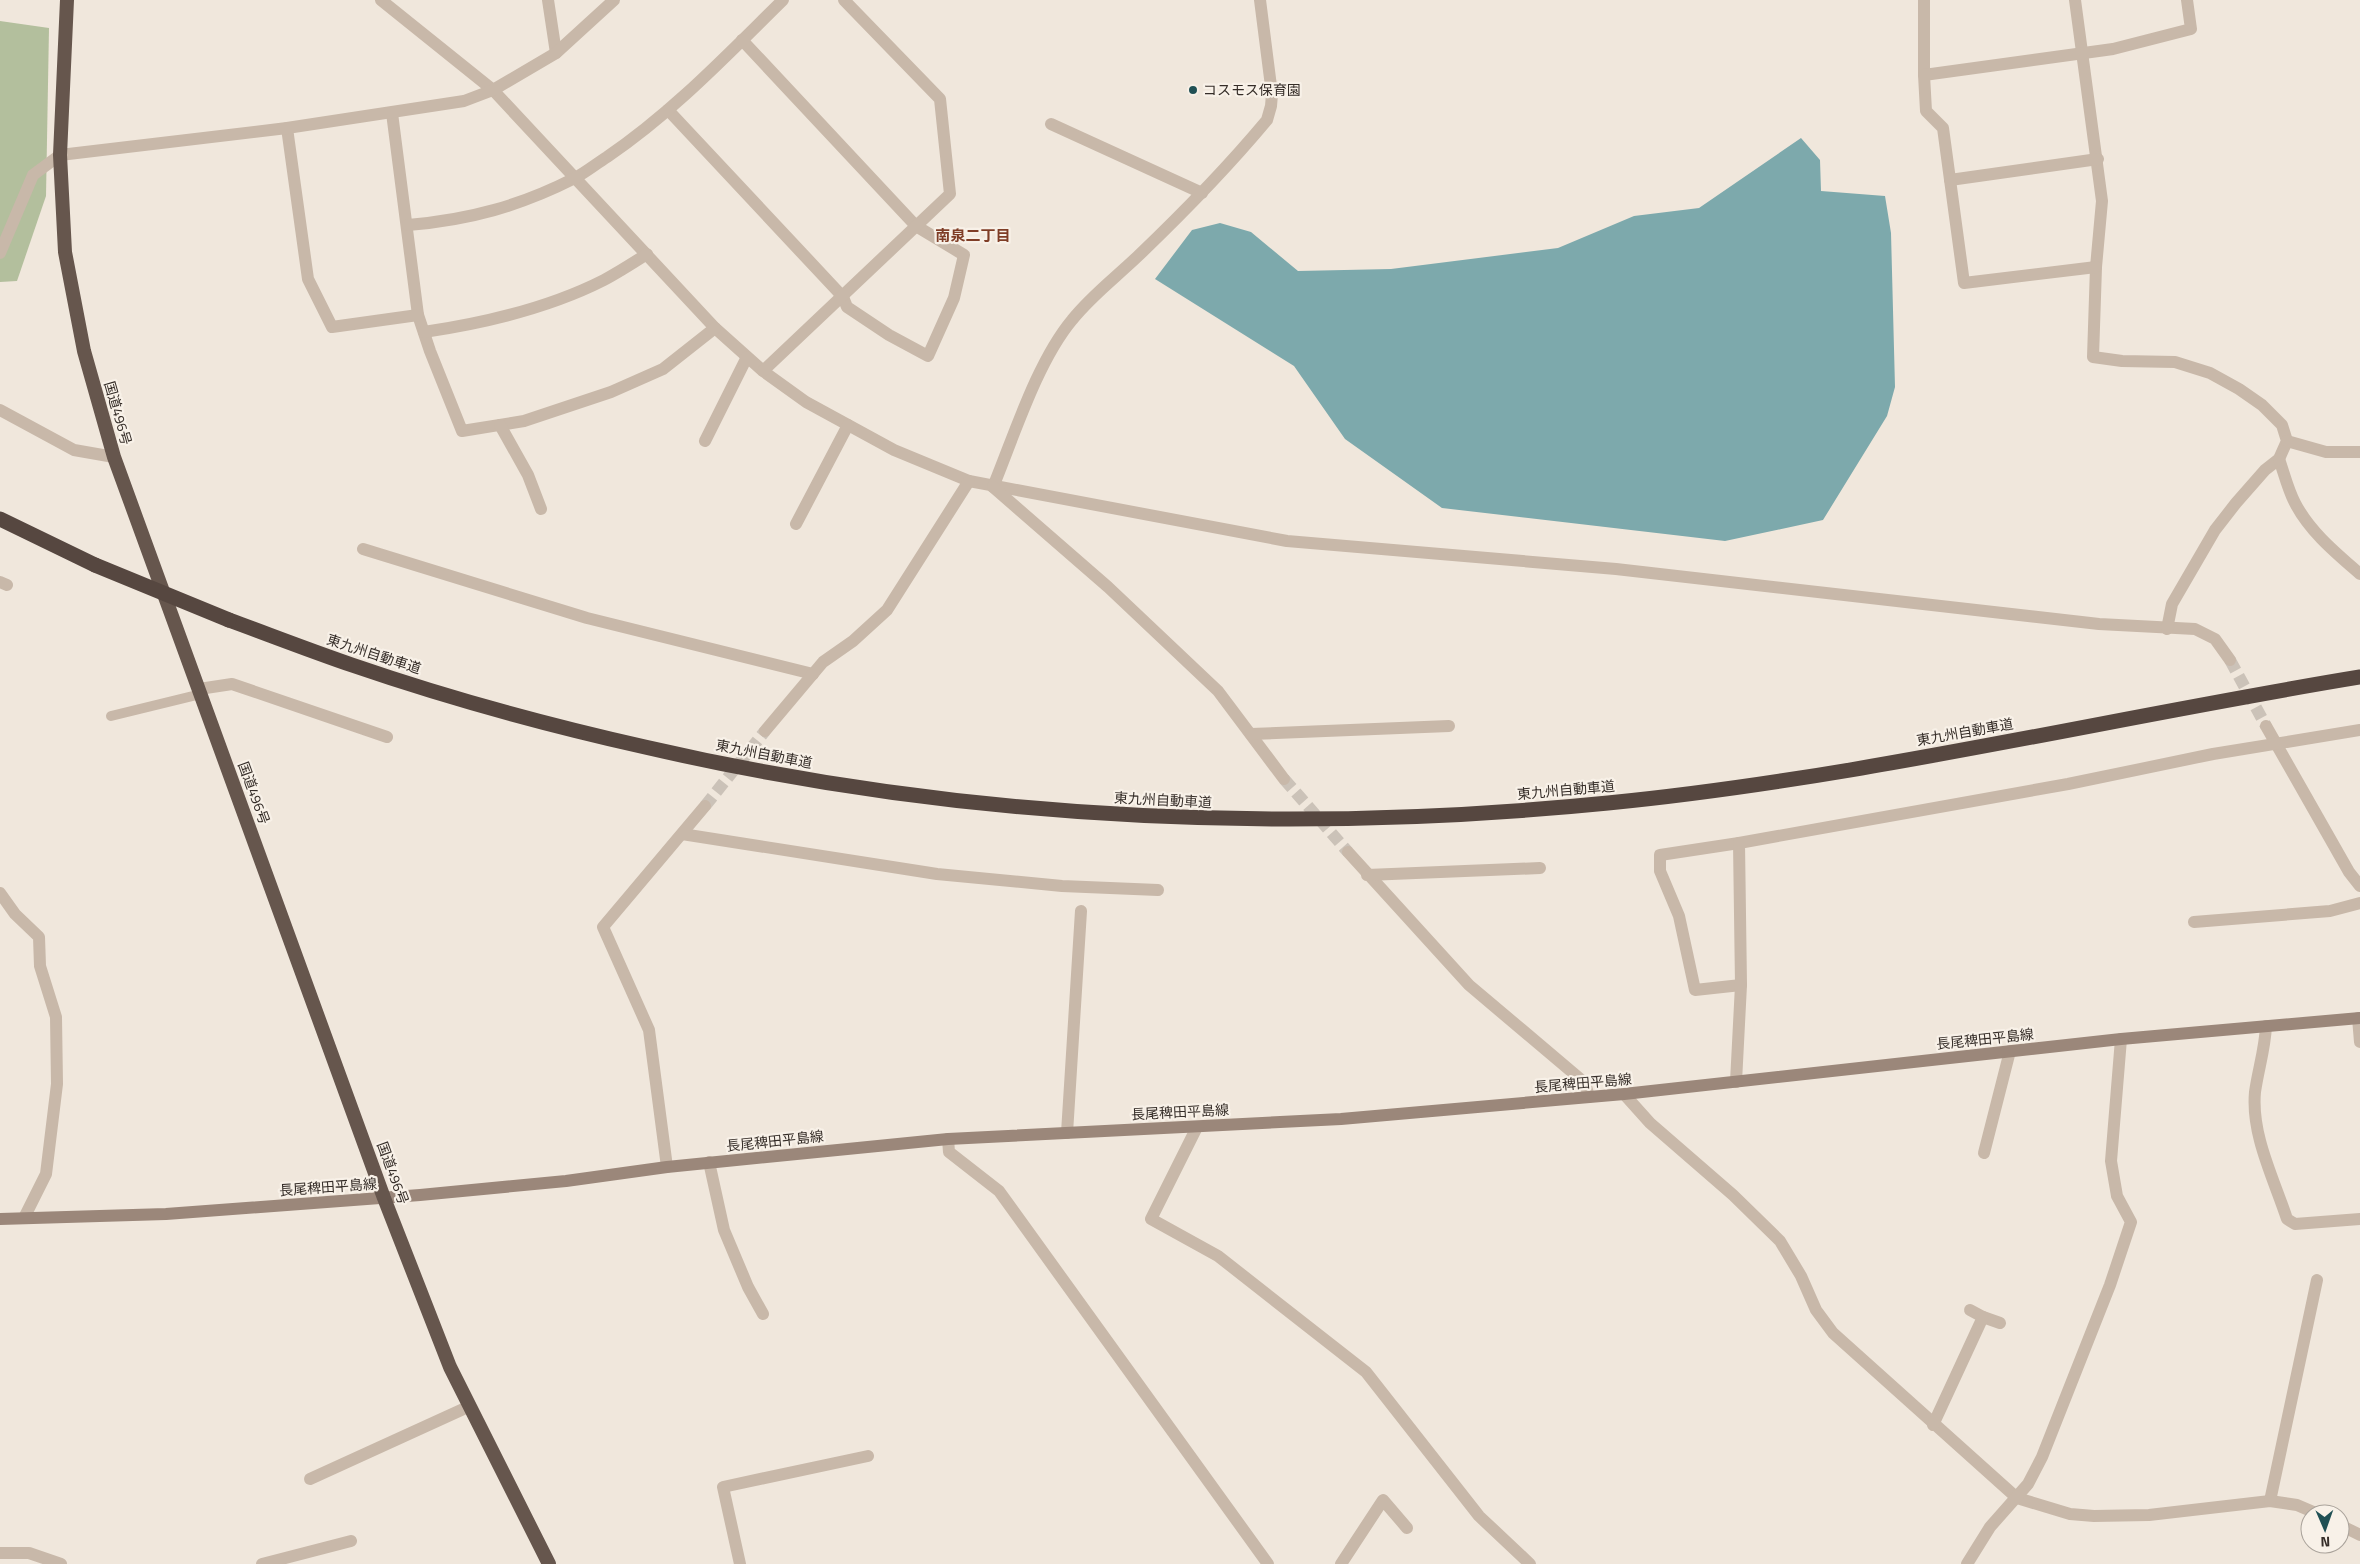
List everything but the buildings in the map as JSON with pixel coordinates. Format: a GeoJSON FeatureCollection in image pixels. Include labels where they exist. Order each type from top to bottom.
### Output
{"type":"FeatureCollection","features":[{"type":"Feature","properties":{"kind":"highway","name":"国道496号"},"geometry":{"type":"LineString","coordinates":[[66,0],[60,155],[64,252],[84,351],[114,457],[384,1198],[450,1368],[549,1564]]}},
{"type":"Feature","properties":{"kind":"highway","name":"東九州自動車道"},"geometry":{"type":"LineString","coordinates":[[0,519],[95,565],[229,620],[353,666],[493,708],[647,748],[798,778],[917,795],[1044,810],[1171,818],[1288,821],[1429,818],[1611,803],[1798,778],[2360,677]]}},
{"type":"Feature","properties":{"kind":"main road","name":"長尾稗田平島線"},"geometry":{"type":"LineString","coordinates":[[0,1219],[176,1213],[384,1198],[566,1181],[709,1162],[948,1139],[1341,1119],[1624,1094],[2121,1039],[2359,1018]]}},
{"type":"Feature","properties":{"kind":"street"},"geometry":{"type":"LineString","coordinates":[[381,0],[493,90],[715,328],[763,371],[806,402],[894,450],[969,482],[1287,540],[1616,569],[2099,624],[2195,629],[2215,639],[2230,660]]}},
{"type":"Feature","properties":{"kind":"street"},"geometry":{"type":"LineString","coordinates":[[548,0],[556,54]]}},
{"type":"Feature","properties":{"kind":"street"},"geometry":{"type":"LineString","coordinates":[[0,253],[33,175],[60,155],[392,114],[464,101],[493,90],[556,54],[614,0]]}},
{"type":"Feature","properties":{"kind":"street"},"geometry":{"type":"LineString","coordinates":[[408,225],[449,221],[491,212],[576,178],[631,140],[668,110],[783,0]]}},
{"type":"Feature","properties":{"kind":"street"},"geometry":{"type":"LineString","coordinates":[[763,371],[950,194],[940,99],[844,0]]}},
{"type":"Feature","properties":{"kind":"street"},"geometry":{"type":"LineString","coordinates":[[993,487],[1043,366],[1071,321],[1099,290],[1131,262],[1202,193],[1267,120],[1272,94],[1260,0]]}},
{"type":"Feature","properties":{"kind":"street"},"geometry":{"type":"LineString","coordinates":[[1924,0],[1926,111],[1943,128],[1964,283],[2096,267]]}},
{"type":"Feature","properties":{"kind":"street"},"geometry":{"type":"LineString","coordinates":[[2076,0],[2102,201],[2096,267],[2093,357],[2122,361],[2175,362],[2210,373],[2239,389],[2262,405],[2282,425],[2287,441],[2279,459],[2265,470],[2236,502],[2216,530],[2172,604],[2167,629]]}},
{"type":"Feature","properties":{"kind":"street"},"geometry":{"type":"LineString","coordinates":[[1924,75],[2112,48],[2191,29],[2187,0]]}},
{"type":"Feature","properties":{"kind":"street"},"geometry":{"type":"LineString","coordinates":[[668,110],[843,297],[847,307],[888,335],[928,356],[954,298],[964,255],[916,226],[742,40]]}},
{"type":"Feature","properties":{"kind":"street"},"geometry":{"type":"LineString","coordinates":[[392,114],[408,225],[418,315],[430,351],[462,431],[524,421],[603,395],[663,369],[715,328]]}},
{"type":"Feature","properties":{"kind":"street"},"geometry":{"type":"LineString","coordinates":[[1051,124],[1202,193]]}},
{"type":"Feature","properties":{"kind":"street"},"geometry":{"type":"LineString","coordinates":[[287,128],[308,279],[332,327],[418,315]]}},
{"type":"Feature","properties":{"kind":"street"},"geometry":{"type":"LineString","coordinates":[[1950,180],[2098,159]]}},
{"type":"Feature","properties":{"kind":"street"},"geometry":{"type":"LineString","coordinates":[[424,332],[471,325],[575,293],[604,280],[647,254]]}},
{"type":"Feature","properties":{"kind":"street"},"geometry":{"type":"LineString","coordinates":[[705,441],[747,357]]}},
{"type":"Feature","properties":{"kind":"street"},"geometry":{"type":"LineString","coordinates":[[0,410],[74,450],[114,457]]}},
{"type":"Feature","properties":{"kind":"street"},"geometry":{"type":"LineString","coordinates":[[500,425],[528,475],[541,509]]}},
{"type":"Feature","properties":{"kind":"street"},"geometry":{"type":"LineString","coordinates":[[796,524],[848,425]]}},
{"type":"Feature","properties":{"kind":"street"},"geometry":{"type":"LineString","coordinates":[[2287,441],[2326,452],[2360,452]]}},
{"type":"Feature","properties":{"kind":"street"},"geometry":{"type":"LineString","coordinates":[[2279,459],[2294,502],[2307,522],[2327,545],[2360,574]]}},
{"type":"Feature","properties":{"kind":"street"},"geometry":{"type":"LineString","coordinates":[[765,731],[823,662],[853,641],[887,610],[969,482]]}},
{"type":"Feature","properties":{"kind":"street"},"geometry":{"type":"LineString","coordinates":[[993,487],[1108,588],[1218,691],[1284,779]]}},
{"type":"Feature","properties":{"kind":"street"},"geometry":{"type":"LineString","coordinates":[[363,549],[587,618],[813,674]]}},
{"type":"Feature","properties":{"kind":"street"},"geometry":{"type":"LineString","coordinates":[[200,692],[232,684],[387,737]]}},
{"type":"Feature","properties":{"kind":"street"},"geometry":{"type":"LineString","coordinates":[[1250,734],[1449,726]]}},
{"type":"Feature","properties":{"kind":"street"},"geometry":{"type":"LineString","coordinates":[[2266,726],[2349,872],[2360,886]]}},
{"type":"Feature","properties":{"kind":"street"},"geometry":{"type":"LineString","coordinates":[[1741,985],[1695,990],[1679,916],[1660,871],[1660,855],[1739,843],[2360,730]]}},
{"type":"Feature","properties":{"kind":"street"},"geometry":{"type":"LineString","coordinates":[[667,1167],[649,1030],[603,927],[705,806]]}},
{"type":"Feature","properties":{"kind":"street"},"geometry":{"type":"LineString","coordinates":[[682,834],[937,874],[1062,886],[1158,890]]}},
{"type":"Feature","properties":{"kind":"street"},"geometry":{"type":"LineString","coordinates":[[1736,1082],[1741,985],[1739,843]]}},
{"type":"Feature","properties":{"kind":"street"},"geometry":{"type":"LineString","coordinates":[[1348,852],[1469,985],[1585,1083],[1590,1097]]}},
{"type":"Feature","properties":{"kind":"street"},"geometry":{"type":"LineString","coordinates":[[1367,875],[1540,868]]}},
{"type":"Feature","properties":{"kind":"street"},"geometry":{"type":"LineString","coordinates":[[0,893],[15,914],[39,937],[40,966],[56,1016],[57,1084],[46,1174],[24,1218]]}},
{"type":"Feature","properties":{"kind":"street"},"geometry":{"type":"LineString","coordinates":[[2194,922],[2330,911],[2360,903]]}},
{"type":"Feature","properties":{"kind":"street"},"geometry":{"type":"LineString","coordinates":[[1067,1133],[1081,910]]}},
{"type":"Feature","properties":{"kind":"street"},"geometry":{"type":"LineString","coordinates":[[2359,1018],[2360,1042]]}},
{"type":"Feature","properties":{"kind":"street"},"geometry":{"type":"LineString","coordinates":[[2266,1026],[2265,1049],[2255,1092],[2257,1131],[2287,1219],[2295,1224],[2360,1219]]}},
{"type":"Feature","properties":{"kind":"street"},"geometry":{"type":"LineString","coordinates":[[1967,1564],[1990,1527],[2028,1484],[2042,1456],[2110,1285],[2131,1222],[2117,1196],[2112,1161],[2121,1039]]}},
{"type":"Feature","properties":{"kind":"street"},"geometry":{"type":"LineString","coordinates":[[1984,1153],[2010,1051]]}},
{"type":"Feature","properties":{"kind":"street"},"geometry":{"type":"LineString","coordinates":[[1624,1094],[1650,1123],[1733,1195],[1780,1241],[1801,1276],[1816,1310],[1833,1334],[2017,1498],[2070,1514],[2094,1516],[2149,1514],[2270,1501],[2300,1506]]}},
{"type":"Feature","properties":{"kind":"street"},"geometry":{"type":"LineString","coordinates":[[1197,1126],[1151,1220],[1218,1256],[1366,1372],[1479,1516],[1530,1564]]}},
{"type":"Feature","properties":{"kind":"street"},"geometry":{"type":"LineString","coordinates":[[948,1139],[949,1152],[999,1191],[1268,1564]]}},
{"type":"Feature","properties":{"kind":"street"},"geometry":{"type":"LineString","coordinates":[[709,1162],[724,1230],[748,1287],[763,1314]]}},
{"type":"Feature","properties":{"kind":"street"},"geometry":{"type":"LineString","coordinates":[[2270,1501],[2317,1280]]}},
{"type":"Feature","properties":{"kind":"street"},"geometry":{"type":"LineString","coordinates":[[1970,1310],[2000,1323]]}},
{"type":"Feature","properties":{"kind":"street"},"geometry":{"type":"LineString","coordinates":[[1933,1425],[1983,1316]]}},
{"type":"Feature","properties":{"kind":"street"},"geometry":{"type":"LineString","coordinates":[[310,1479],[470,1406]]}},
{"type":"Feature","properties":{"kind":"street"},"geometry":{"type":"LineString","coordinates":[[740,1564],[723,1487],[868,1456]]}},
{"type":"Feature","properties":{"kind":"street"},"geometry":{"type":"LineString","coordinates":[[1341,1564],[1383,1500],[1407,1528]]}},
{"type":"Feature","properties":{"kind":"street"},"geometry":{"type":"LineString","coordinates":[[262,1564],[351,1541]]}},
{"type":"Feature","properties":{"kind":"street"},"geometry":{"type":"LineString","coordinates":[[0,1553],[29,1554],[62,1564]]}},
{"type":"Feature","properties":{"kind":"lane"},"geometry":{"type":"LineString","coordinates":[[112,716],[200,692]]}},
{"type":"Feature","properties":{"kind":"green space"},"geometry":{"type":"Polygon","coordinates":[[[0,21],[49,28],[46,196],[17,281],[0,282],[0,21]]]}},
{"type":"Feature","properties":{"kind":"water"},"geometry":{"type":"Polygon","coordinates":[[[1801,138],[1820,160],[1821,191],[1885,196],[1891,233],[1895,387],[1887,416],[1823,520],[1725,541],[1442,508],[1345,439],[1294,366],[1155,279],[1192,230],[1220,223],[1251,232],[1298,271],[1391,269],[1558,248],[1634,216],[1699,208],[1801,138]]]}},
{"type":"Feature","properties":{"kind":"tunnel"},"geometry":{"type":"LineString","coordinates":[[2230,660],[2266,726]]}},
{"type":"Feature","properties":{"kind":"tunnel"},"geometry":{"type":"LineString","coordinates":[[705,806],[765,731]]}},
{"type":"Feature","properties":{"kind":"tunnel"},"geometry":{"type":"LineString","coordinates":[[1284,779],[1348,852]]}},
{"type":"Feature","properties":{"kind":"place","name":"コスモス保育園"},"geometry":{"type":"Point","coordinates":[1193,90]}},
{"type":"Feature","properties":{"kind":"district","name":"南泉二丁目"},"geometry":{"type":"Point","coordinates":[973,236]}}]}
